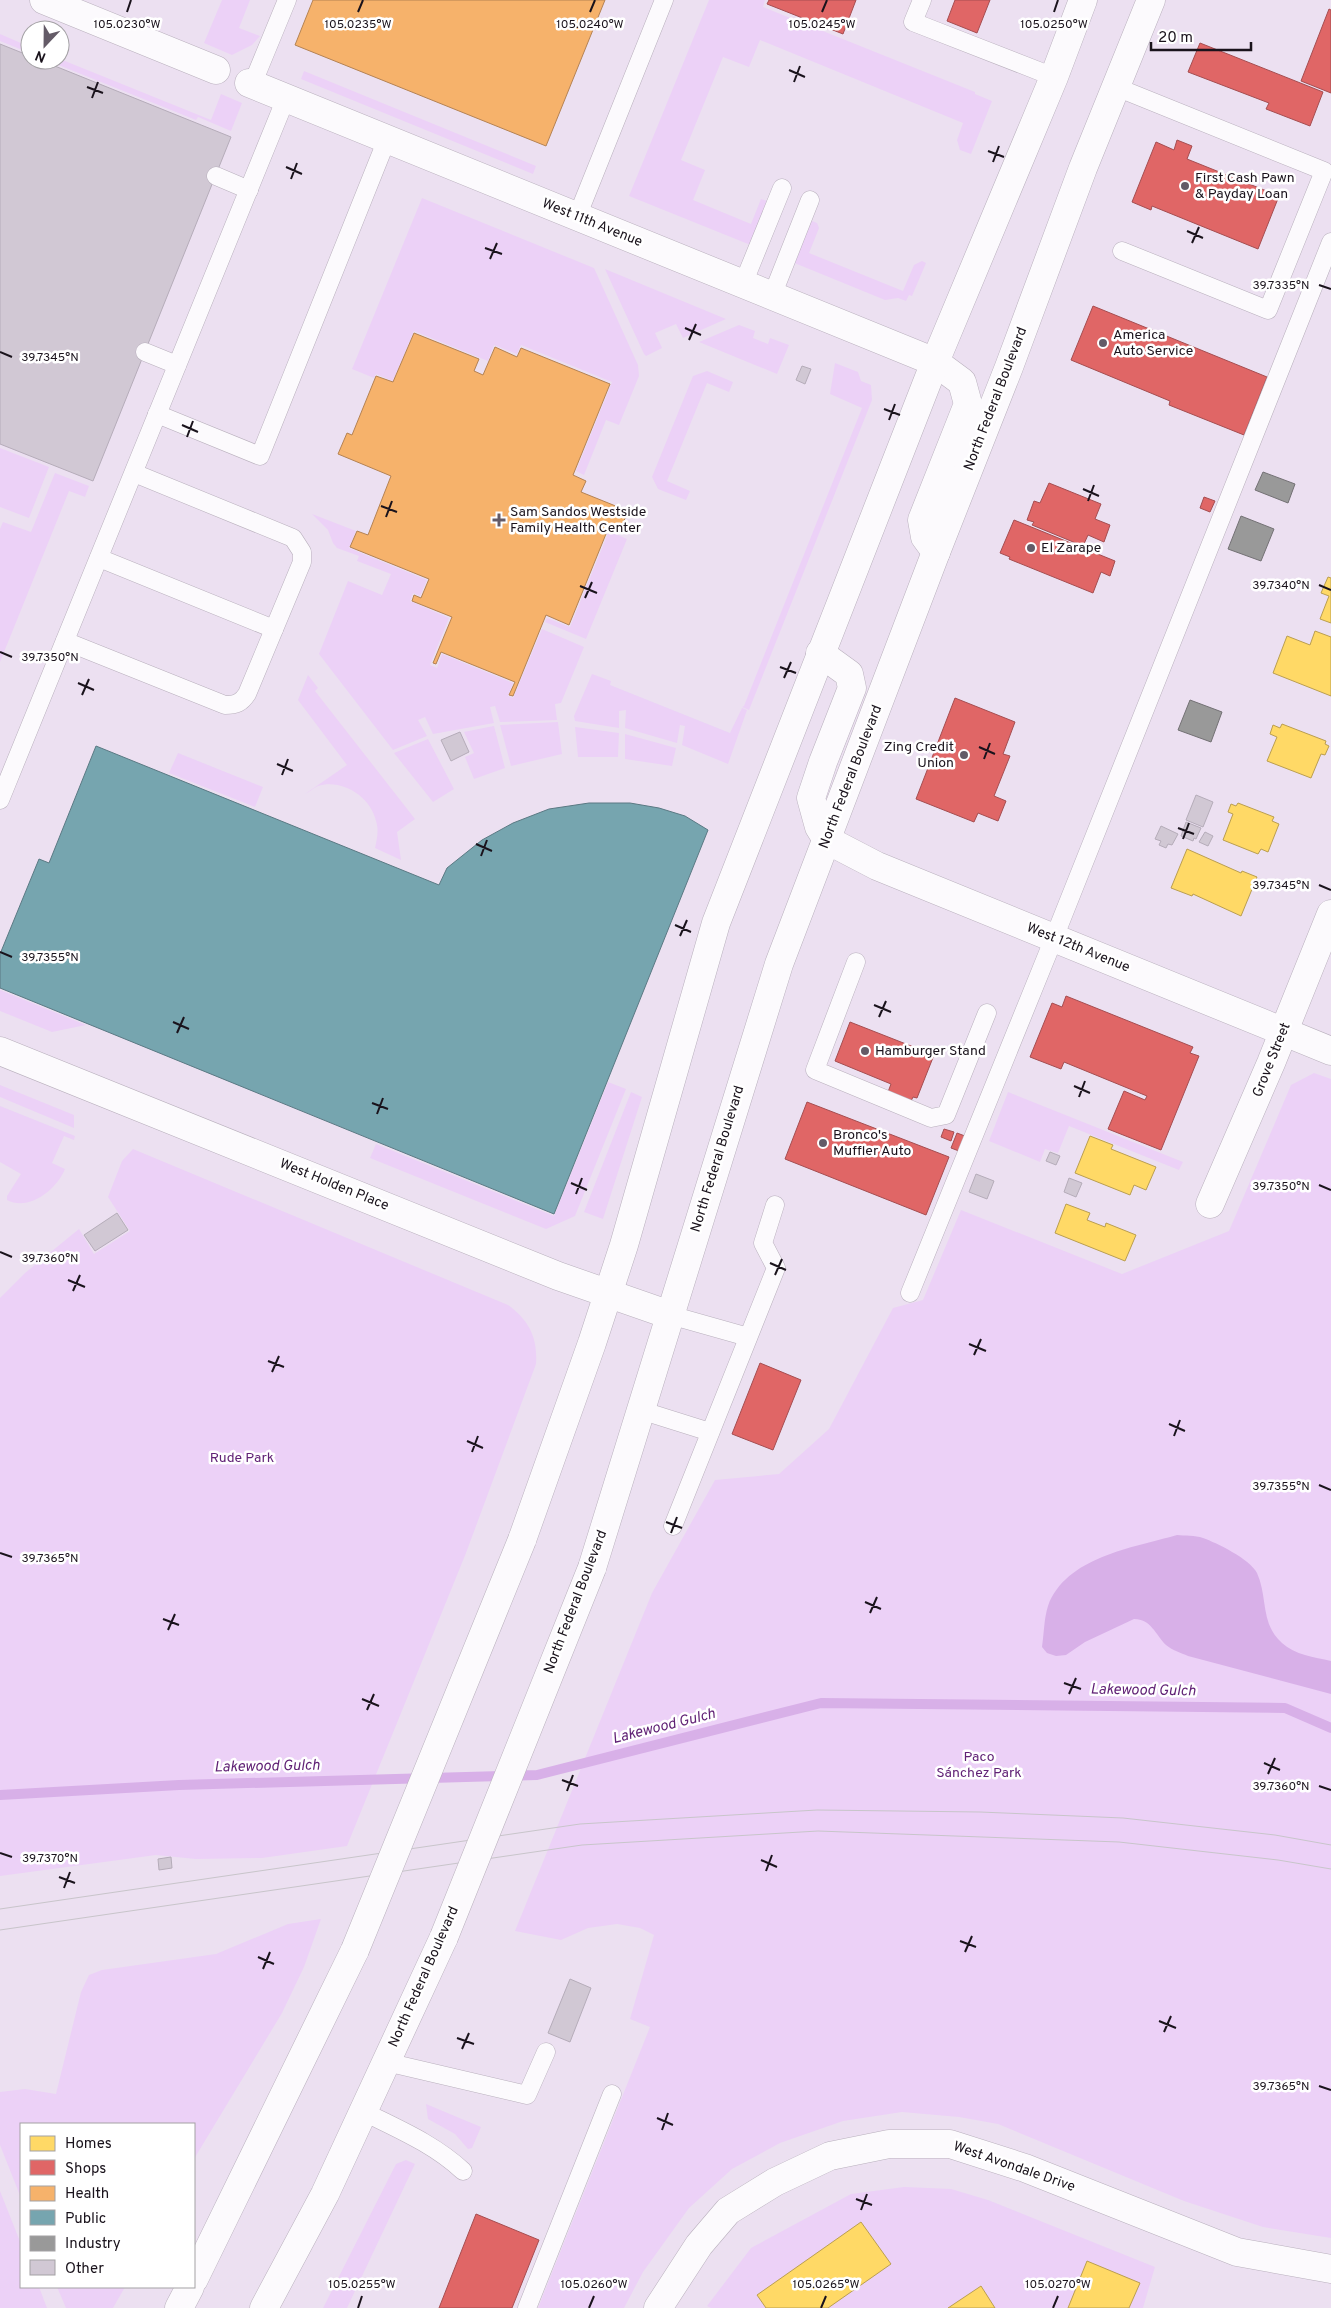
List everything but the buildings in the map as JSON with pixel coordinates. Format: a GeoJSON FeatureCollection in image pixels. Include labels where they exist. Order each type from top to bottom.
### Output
{"type":"FeatureCollection","features":[{"type":"Feature","properties":{"kind":"main road","name":"West 11th Avenue"},"geometry":{"type":"LineString","coordinates":[[44,0],[216,70],[224,63],[250,74],[250,84],[935,362],[962,382],[968,404],[922,520],[925,537],[936,552]]}},
{"type":"Feature","properties":{"kind":"main road"},"geometry":{"type":"LineString","coordinates":[[195,2277],[355,1950],[522,1540],[608,1294],[716,923],[935,362],[1054,77],[1083,0]]}},
{"type":"Feature","properties":{"kind":"main road","name":"North Federal Boulevard"},"geometry":{"type":"LineString","coordinates":[[264,2308],[325,2194],[444,1937],[592,1568],[779,964],[936,552],[1151,0]]}},
{"type":"Feature","properties":{"kind":"main road"},"geometry":{"type":"LineString","coordinates":[[820,653],[849,674],[852,688],[823,762],[812,798],[819,827],[827,840]]}},
{"type":"Feature","properties":{"kind":"main road","name":"West 12th Avenue"},"geometry":{"type":"LineString","coordinates":[[827,840],[877,866],[1331,1051]]}},
{"type":"Feature","properties":{"kind":"main road","name":"Grove Street"},"geometry":{"type":"LineString","coordinates":[[1210,1204],[1331,914]]}},
{"type":"Feature","properties":{"kind":"main road","name":"West Holden Place"},"geometry":{"type":"LineString","coordinates":[[0,1051],[608,1294],[670,1315]]}},
{"type":"Feature","properties":{"kind":"main road","name":"West Avondale Drive"},"geometry":{"type":"LineString","coordinates":[[658,2308],[699,2245],[728,2211],[775,2182],[830,2156],[889,2144],[950,2144],[1034,2172],[1236,2252],[1331,2269]]}},
{"type":"Feature","properties":{"kind":"main road"},"geometry":{"type":"LineString","coordinates":[[179,2308],[189,2288]]}},
{"type":"Feature","properties":{"kind":"lane"},"geometry":{"type":"LineString","coordinates":[[250,84],[287,0]]}},
{"type":"Feature","properties":{"kind":"lane"},"geometry":{"type":"LineString","coordinates":[[577,217],[664,0]]}},
{"type":"Feature","properties":{"kind":"lane"},"geometry":{"type":"LineString","coordinates":[[922,0],[913,22],[1054,77]]}},
{"type":"Feature","properties":{"kind":"lane"},"geometry":{"type":"LineString","coordinates":[[1116,86],[1324,171],[1268,310],[1122,251]]}},
{"type":"Feature","properties":{"kind":"lane"},"geometry":{"type":"LineString","coordinates":[[0,800],[286,98]]}},
{"type":"Feature","properties":{"kind":"lane"},"geometry":{"type":"LineString","coordinates":[[157,414],[260,456],[387,139]]}},
{"type":"Feature","properties":{"kind":"lane"},"geometry":{"type":"LineString","coordinates":[[216,176],[249,190]]}},
{"type":"Feature","properties":{"kind":"lane"},"geometry":{"type":"LineString","coordinates":[[743,284],[782,188]]}},
{"type":"Feature","properties":{"kind":"lane"},"geometry":{"type":"LineString","coordinates":[[772,296],[810,200]]}},
{"type":"Feature","properties":{"kind":"lane"},"geometry":{"type":"LineString","coordinates":[[910,1293],[1054,938],[1331,242]]}},
{"type":"Feature","properties":{"kind":"lane"},"geometry":{"type":"LineString","coordinates":[[145,352],[178,366]]}},
{"type":"Feature","properties":{"kind":"lane"},"geometry":{"type":"LineString","coordinates":[[65,641],[225,705],[234,705],[242,701],[247,694],[302,562],[302,552],[293,538],[134,473]]}},
{"type":"Feature","properties":{"kind":"lane"},"geometry":{"type":"LineString","coordinates":[[99,558],[274,629]]}},
{"type":"Feature","properties":{"kind":"lane"},"geometry":{"type":"LineString","coordinates":[[856,962],[815,1070],[931,1118],[946,1115],[987,1013]]}},
{"type":"Feature","properties":{"kind":"lane"},"geometry":{"type":"LineString","coordinates":[[673,1526],[776,1268],[764,1243],[775,1205]]}},
{"type":"Feature","properties":{"kind":"lane"},"geometry":{"type":"LineString","coordinates":[[670,1315],[748,1337]]}},
{"type":"Feature","properties":{"kind":"lane"},"geometry":{"type":"LineString","coordinates":[[640,1410],[710,1432]]}},
{"type":"Feature","properties":{"kind":"lane"},"geometry":{"type":"LineString","coordinates":[[386,2062],[527,2095],[546,2052]]}},
{"type":"Feature","properties":{"kind":"lane"},"geometry":{"type":"LineString","coordinates":[[527,2308],[612,2094]]}},
{"type":"Feature","properties":{"kind":"lane"},"geometry":{"type":"LineString","coordinates":[[364,2112],[426,2143],[446,2156],[462,2171]]}},
{"type":"Feature","properties":{"kind":"green space"},"geometry":{"type":"Polygon","coordinates":[[[222,0],[250,0],[239,28],[260,36],[252,45],[232,55],[204,43],[222,0]]]}},
{"type":"Feature","properties":{"kind":"green space"},"geometry":{"type":"Polygon","coordinates":[[[709,0],[765,0],[763,7],[975,92],[975,94],[992,101],[971,154],[960,150],[957,140],[963,123],[760,40],[749,67],[723,57],[681,160],[705,170],[693,200],[751,224],[761,199],[770,202],[753,246],[629,196],[709,0]]]}},
{"type":"Feature","properties":{"kind":"green space"},"geometry":{"type":"Polygon","coordinates":[[[0,34],[20,43],[20,49],[0,41],[0,34]]]}},
{"type":"Feature","properties":{"kind":"green space"},"geometry":{"type":"Polygon","coordinates":[[[70,63],[211,120],[221,94],[242,103],[231,131],[198,117],[196,120],[70,70],[70,63]]]}},
{"type":"Feature","properties":{"kind":"green space"},"geometry":{"type":"Polygon","coordinates":[[[304,71],[536,166],[533,174],[301,79],[304,71]]]}},
{"type":"Feature","properties":{"kind":"green space"},"geometry":{"type":"Polygon","coordinates":[[[422,198],[594,268],[638,365],[639,376],[619,425],[606,420],[584,475],[576,471],[612,382],[521,345],[517,354],[494,345],[488,361],[414,331],[393,381],[376,374],[374,378],[352,369],[422,198]]]}},
{"type":"Feature","properties":{"kind":"green space"},"geometry":{"type":"Polygon","coordinates":[[[812,221],[817,223],[819,228],[809,253],[903,291],[914,265],[922,261],[926,263],[912,296],[909,295],[906,301],[898,298],[885,300],[792,262],[808,223],[812,221]]]}},
{"type":"Feature","properties":{"kind":"green space"},"geometry":{"type":"Polygon","coordinates":[[[605,269],[726,319],[683,338],[676,324],[655,333],[662,348],[646,356],[605,269]]]}},
{"type":"Feature","properties":{"kind":"green space"},"geometry":{"type":"Polygon","coordinates":[[[739,325],[755,331],[753,338],[768,344],[770,338],[789,345],[777,374],[699,342],[739,325]]]}},
{"type":"Feature","properties":{"kind":"green space"},"geometry":{"type":"Polygon","coordinates":[[[835,363],[858,372],[861,381],[871,385],[872,400],[749,710],[742,707],[862,408],[830,394],[835,363]]]}},
{"type":"Feature","properties":{"kind":"green space"},"geometry":{"type":"Polygon","coordinates":[[[707,371],[733,382],[729,392],[707,383],[667,481],[690,491],[686,500],[658,489],[652,477],[693,376],[707,371]]]}},
{"type":"Feature","properties":{"kind":"green space"},"geometry":{"type":"Polygon","coordinates":[[[0,448],[49,467],[29,518],[0,507],[0,448]]]}},
{"type":"Feature","properties":{"kind":"green space"},"geometry":{"type":"Polygon","coordinates":[[[55,473],[89,486],[85,497],[69,491],[0,662],[0,529],[3,522],[31,532],[55,473]]]}},
{"type":"Feature","properties":{"kind":"green space"},"geometry":{"type":"Polygon","coordinates":[[[312,514],[356,531],[349,548],[427,580],[420,596],[413,593],[410,601],[449,618],[430,665],[437,668],[442,654],[513,683],[508,696],[513,698],[542,629],[584,647],[561,703],[555,704],[557,720],[500,722],[495,706],[490,707],[494,723],[433,734],[425,717],[418,720],[427,736],[393,750],[319,654],[348,581],[382,595],[391,574],[357,561],[359,556],[337,548],[328,530],[312,514]]]}},
{"type":"Feature","properties":{"kind":"green space"},"geometry":{"type":"Polygon","coordinates":[[[609,531],[627,539],[586,639],[545,622],[547,618],[570,627],[609,531]]]}},
{"type":"Feature","properties":{"kind":"green space"},"geometry":{"type":"Polygon","coordinates":[[[592,674],[611,681],[610,685],[730,733],[742,708],[747,710],[728,764],[682,745],[685,726],[680,725],[677,743],[625,728],[626,710],[619,711],[619,728],[575,721],[574,716],[592,674]]]}},
{"type":"Feature","properties":{"kind":"green space"},"geometry":{"type":"Polygon","coordinates":[[[308,675],[318,688],[315,691],[415,819],[397,832],[401,860],[375,848],[377,838],[376,821],[373,812],[362,797],[346,787],[327,784],[318,786],[305,794],[347,765],[298,700],[308,675]]]}},
{"type":"Feature","properties":{"kind":"green space"},"geometry":{"type":"Polygon","coordinates":[[[558,722],[562,754],[511,766],[500,725],[558,722]]]}},
{"type":"Feature","properties":{"kind":"green space"},"geometry":{"type":"Polygon","coordinates":[[[494,726],[505,768],[474,779],[465,757],[474,753],[464,732],[494,726]]]}},
{"type":"Feature","properties":{"kind":"green space"},"geometry":{"type":"Polygon","coordinates":[[[575,727],[619,733],[618,757],[578,757],[575,727]]]}},
{"type":"Feature","properties":{"kind":"green space"},"geometry":{"type":"Polygon","coordinates":[[[625,734],[676,748],[672,766],[625,759],[625,734]]]}},
{"type":"Feature","properties":{"kind":"green space"},"geometry":{"type":"Polygon","coordinates":[[[428,739],[454,789],[433,802],[394,753],[428,739]]]}},
{"type":"Feature","properties":{"kind":"green space"},"geometry":{"type":"Polygon","coordinates":[[[178,753],[263,787],[255,807],[169,773],[178,753]]]}},
{"type":"Feature","properties":{"kind":"green space"},"geometry":{"type":"Polygon","coordinates":[[[0,990],[86,1025],[52,1032],[0,1011],[0,990]]]}},
{"type":"Feature","properties":{"kind":"green space","name":"Paco Sánchez Park"},"geometry":{"type":"Polygon","coordinates":[[[1314,1073],[1331,1079],[1331,2238],[1263,2227],[1184,2201],[998,2124],[959,2117],[902,2112],[843,2121],[780,2143],[732,2169],[689,2208],[643,2272],[624,2308],[538,2308],[650,2027],[630,2019],[654,1935],[640,1928],[617,1924],[588,1928],[561,1940],[515,1931],[652,1593],[715,1480],[779,1474],[829,1429],[893,1308],[923,1300],[961,1210],[1122,1274],[1229,1231],[1291,1085],[1314,1073]]]}},
{"type":"Feature","properties":{"kind":"green space"},"geometry":{"type":"Polygon","coordinates":[[[608,1082],[626,1089],[575,1216],[546,1229],[370,1158],[376,1144],[554,1216],[608,1082]]]}},
{"type":"Feature","properties":{"kind":"green space"},"geometry":{"type":"Polygon","coordinates":[[[0,1085],[74,1115],[74,1128],[0,1097],[0,1085]]]}},
{"type":"Feature","properties":{"kind":"green space"},"geometry":{"type":"Polygon","coordinates":[[[631,1092],[642,1097],[603,1219],[584,1212],[631,1092]]]}},
{"type":"Feature","properties":{"kind":"green space"},"geometry":{"type":"Polygon","coordinates":[[[1008,1092],[1183,1162],[1179,1170],[1069,1126],[1058,1153],[1045,1149],[1040,1162],[989,1141],[1008,1092]]]}},
{"type":"Feature","properties":{"kind":"green space"},"geometry":{"type":"Polygon","coordinates":[[[0,1106],[75,1136],[74,1140],[64,1136],[52,1163],[65,1169],[61,1177],[49,1191],[33,1201],[15,1203],[7,1200],[7,1196],[21,1174],[0,1162],[0,1106]]]}},
{"type":"Feature","properties":{"kind":"green space","name":"Rude Park"},"geometry":{"type":"Polygon","coordinates":[[[133,1149],[508,1305],[522,1317],[531,1330],[534,1338],[536,1364],[466,1553],[347,1846],[262,1858],[196,1859],[156,1855],[0,1876],[0,1298],[25,1273],[79,1229],[94,1254],[130,1231],[108,1197],[122,1161],[133,1149]]]}},
{"type":"Feature","properties":{"kind":"green space"},"geometry":{"type":"Polygon","coordinates":[[[321,1919],[304,1967],[282,2013],[195,2157],[195,2123],[20,2123],[20,2195],[0,2145],[0,2092],[25,2089],[56,2094],[81,1992],[89,1975],[102,1970],[216,1954],[288,1924],[321,1919]]]}},
{"type":"Feature","properties":{"kind":"green space"},"geometry":{"type":"Polygon","coordinates":[[[426,2104],[481,2127],[472,2148],[468,2149],[455,2134],[428,2119],[426,2104]]]}},
{"type":"Feature","properties":{"kind":"green space"},"geometry":{"type":"Polygon","coordinates":[[[406,2160],[415,2164],[347,2308],[323,2308],[396,2164],[406,2160]]]}},
{"type":"Feature","properties":{"kind":"green space"},"geometry":{"type":"Polygon","coordinates":[[[904,2187],[951,2189],[988,2200],[1155,2267],[1143,2308],[711,2308],[707,2306],[751,2248],[851,2194],[904,2187]]]}},
{"type":"Feature","properties":{"kind":"green space"},"geometry":{"type":"Polygon","coordinates":[[[0,2191],[20,2241],[20,2288],[39,2288],[47,2308],[0,2308],[0,2191]]]}},
{"type":"Feature","properties":{"kind":"green space"},"geometry":{"type":"Polygon","coordinates":[[[57,2288],[124,2288],[113,2308],[66,2308],[57,2288]]]}},
{"type":"Feature","properties":{"kind":"shaded area"},"geometry":{"type":"Polygon","coordinates":[[[1177,1535],[1197,1536],[1209,1540],[1248,1562],[1257,1573],[1267,1619],[1275,1636],[1293,1650],[1331,1661],[1331,1694],[1188,1656],[1166,1645],[1149,1624],[1134,1619],[1085,1642],[1066,1655],[1056,1656],[1047,1653],[1042,1647],[1048,1606],[1057,1589],[1069,1576],[1085,1565],[1102,1557],[1177,1535]]]}},
{"type":"Feature","properties":{"kind":"waterway","name":"Lakewood Gulch"},"geometry":{"type":"LineString","coordinates":[[0,1795],[179,1785],[537,1775],[821,1703],[1285,1708],[1331,1728]]}},
{"type":"Feature","properties":{"kind":"tram line"},"geometry":{"type":"LineString","coordinates":[[0,1909],[580,1824],[817,1810],[980,1812],[1123,1818],[1275,1835],[1331,1845]]}},
{"type":"Feature","properties":{"kind":"tram line"},"geometry":{"type":"LineString","coordinates":[[0,1930],[582,1845],[818,1831],[1119,1842],[1278,1860],[1331,1869]]}},
{"type":"Feature","properties":{"kind":"place","name":"First Cash Pawn & Payday Loan"},"geometry":{"type":"Point","coordinates":[1185,186]}},
{"type":"Feature","properties":{"kind":"place","name":"America Auto Service"},"geometry":{"type":"Point","coordinates":[1103,343]}},
{"type":"Feature","properties":{"kind":"place","name":"Sam Sandos Westside Family Health Center"},"geometry":{"type":"Point","coordinates":[499,520]}},
{"type":"Feature","properties":{"kind":"place","name":"El Zarape"},"geometry":{"type":"Point","coordinates":[1031,548]}},
{"type":"Feature","properties":{"kind":"place","name":"Zing Credit Union"},"geometry":{"type":"Point","coordinates":[964,755]}},
{"type":"Feature","properties":{"kind":"place","name":"Hamburger Stand"},"geometry":{"type":"Point","coordinates":[865,1051]}},
{"type":"Feature","properties":{"kind":"place","name":"Bronco's Muffler Auto"},"geometry":{"type":"Point","coordinates":[823,1143]}}]}
